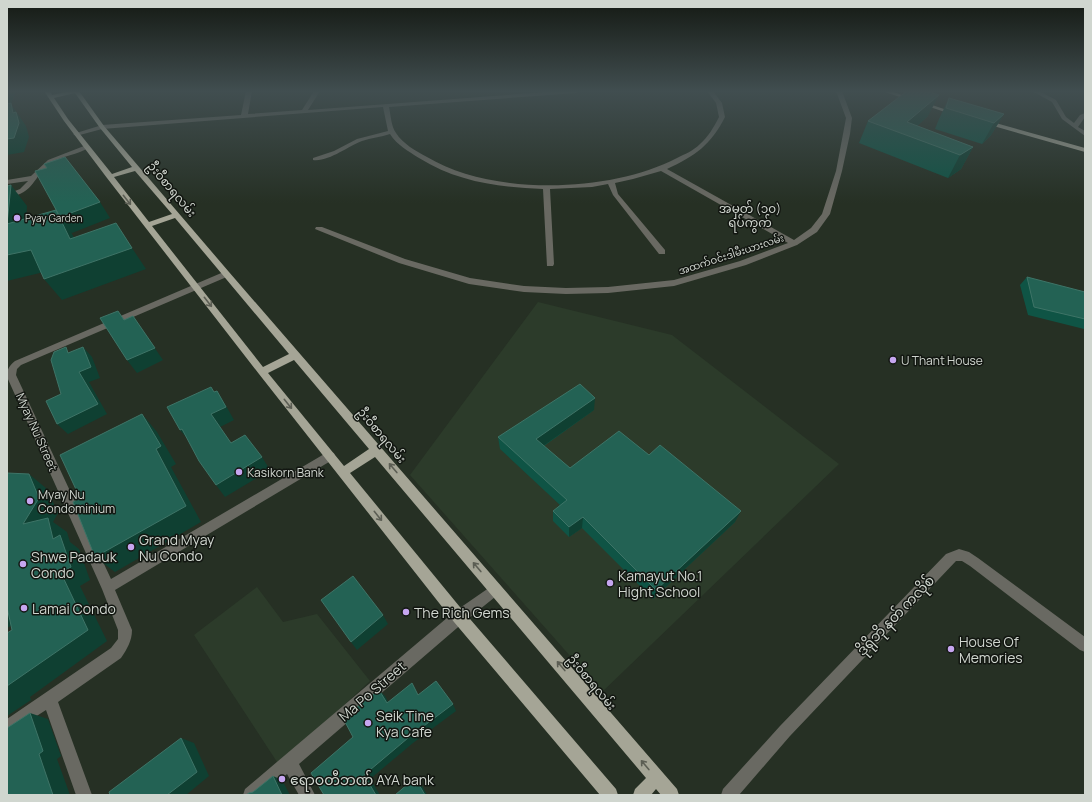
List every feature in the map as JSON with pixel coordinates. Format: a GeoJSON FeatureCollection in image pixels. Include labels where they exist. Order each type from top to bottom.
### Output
{"type":"FeatureCollection","features":[{"type":"Feature","properties":{"kind":"main road"},"geometry":{"type":"LineString","coordinates":[[72,128],[262,372],[459,617],[610,795]]}},
{"type":"Feature","properties":{"kind":"main road","name":"ဦးဝီစာရလမ်း"},"geometry":{"type":"LineString","coordinates":[[103,128],[671,795]]}},
{"type":"Feature","properties":{"kind":"main road"},"geometry":{"type":"LineString","coordinates":[[1007,128],[1085,150]]}},
{"type":"Feature","properties":{"kind":"main road"},"geometry":{"type":"LineString","coordinates":[[109,177],[137,168]]}},
{"type":"Feature","properties":{"kind":"main road"},"geometry":{"type":"LineString","coordinates":[[146,225],[177,215]]}},
{"type":"Feature","properties":{"kind":"main road"},"geometry":{"type":"LineString","coordinates":[[262,372],[296,355]]}},
{"type":"Feature","properties":{"kind":"main road"},"geometry":{"type":"LineString","coordinates":[[343,472],[377,450]]}},
{"type":"Feature","properties":{"kind":"main road"},"geometry":{"type":"LineString","coordinates":[[641,795],[656,778]]}},
{"type":"Feature","properties":{"kind":"street"},"geometry":{"type":"LineString","coordinates":[[76,134],[97,128]]}},
{"type":"Feature","properties":{"kind":"street"},"geometry":{"type":"LineString","coordinates":[[391,128],[398,140],[422,159],[448,171],[480,181],[546,188],[583,187],[611,182],[661,168],[693,153],[705,144],[716,128]]}},
{"type":"Feature","properties":{"kind":"street","name":"အထက်ဝင်းဒါမီးယားလမ်း"},"geometry":{"type":"LineString","coordinates":[[319,229],[402,261],[470,281],[524,289],[566,291],[608,290],[674,283],[743,262],[794,243],[814,230],[826,214],[839,171],[847,128]]}},
{"type":"Feature","properties":{"kind":"street"},"geometry":{"type":"LineString","coordinates":[[315,159],[336,152],[358,140],[392,132]]}},
{"type":"Feature","properties":{"kind":"street"},"geometry":{"type":"LineString","coordinates":[[7,196],[25,190],[31,184],[33,178],[50,161],[86,147]]}},
{"type":"Feature","properties":{"kind":"street"},"geometry":{"type":"LineString","coordinates":[[661,168],[794,243]]}},
{"type":"Feature","properties":{"kind":"street"},"geometry":{"type":"LineString","coordinates":[[7,182],[33,178]]}},
{"type":"Feature","properties":{"kind":"street"},"geometry":{"type":"LineString","coordinates":[[611,182],[615,194],[662,252]]}},
{"type":"Feature","properties":{"kind":"street"},"geometry":{"type":"LineString","coordinates":[[546,188],[550,264]]}},
{"type":"Feature","properties":{"kind":"street","name":"Myay Nu Street"},"geometry":{"type":"LineString","coordinates":[[7,728],[50,700],[116,653],[123,645],[126,638],[125,630],[108,587],[11,375],[13,368],[18,363],[226,274]]}},
{"type":"Feature","properties":{"kind":"street"},"geometry":{"type":"LineString","coordinates":[[108,587],[330,456]]}},
{"type":"Feature","properties":{"kind":"street","name":"ဒိုရိုဘို နတ် ကလိုစ်"},"geometry":{"type":"LineString","coordinates":[[729,795],[785,731],[955,555],[960,554],[974,562],[1085,645]]}},
{"type":"Feature","properties":{"kind":"street","name":"Ma Po Street"},"geometry":{"type":"LineString","coordinates":[[251,795],[459,617],[496,589]]}},
{"type":"Feature","properties":{"kind":"street"},"geometry":{"type":"LineString","coordinates":[[50,700],[84,795]]}},
{"type":"Feature","properties":{"kind":"street"},"geometry":{"type":"LineString","coordinates":[[289,762],[307,795]]}},
{"type":"Feature","properties":{"kind":"shaded area","name":"Kamayut No.1 Hight School"},"geometry":{"type":"Polygon","coordinates":[[[538,302],[672,335],[839,464],[602,692],[410,475],[538,302]]]}},
{"type":"Feature","properties":{"kind":"shaded area"},"geometry":{"type":"Polygon","coordinates":[[[257,587],[283,622],[317,614],[370,681],[279,765],[194,635],[257,587]]]}},
{"type":"Feature","properties":{"kind":"building"},"geometry":{"type":"Polygon","coordinates":[[[7,128],[17,128],[14,138],[7,139],[7,128]]]}},
{"type":"Feature","properties":{"kind":"building"},"geometry":{"type":"Polygon","coordinates":[[[888,128],[924,128],[973,147],[960,155],[888,128]]]}},
{"type":"Feature","properties":{"kind":"building"},"geometry":{"type":"Polygon","coordinates":[[[65,157],[100,202],[60,217],[35,171],[47,168],[44,164],[65,157]]]}},
{"type":"Feature","properties":{"kind":"building"},"geometry":{"type":"Polygon","coordinates":[[[11,185],[7,224],[7,186],[11,185]]]}},
{"type":"Feature","properties":{"kind":"building"},"geometry":{"type":"Polygon","coordinates":[[[56,210],[70,239],[116,223],[132,248],[44,279],[31,250],[7,255],[7,224],[56,210]]]}},
{"type":"Feature","properties":{"kind":"building"},"geometry":{"type":"Polygon","coordinates":[[[1027,277],[1085,292],[1085,319],[1034,307],[1027,277]]]}},
{"type":"Feature","properties":{"kind":"building"},"geometry":{"type":"Polygon","coordinates":[[[118,311],[124,320],[133,316],[155,348],[127,360],[100,318],[118,311]]]}},
{"type":"Feature","properties":{"kind":"building"},"geometry":{"type":"Polygon","coordinates":[[[66,347],[68,353],[83,347],[91,367],[79,372],[98,404],[57,424],[46,401],[61,394],[51,360],[54,352],[66,347]]]}},
{"type":"Feature","properties":{"kind":"building"},"geometry":{"type":"Polygon","coordinates":[[[580,384],[595,398],[536,439],[570,468],[619,431],[649,455],[660,445],[741,511],[656,590],[583,517],[569,527],[553,511],[567,500],[498,437],[580,384]]]}},
{"type":"Feature","properties":{"kind":"building"},"geometry":{"type":"Polygon","coordinates":[[[211,387],[214,392],[217,391],[226,407],[211,414],[231,443],[245,435],[262,457],[216,485],[199,461],[182,429],[180,430],[167,407],[211,387]]]}},
{"type":"Feature","properties":{"kind":"building"},"geometry":{"type":"Polygon","coordinates":[[[142,414],[161,446],[156,449],[186,506],[95,557],[73,502],[80,498],[60,455],[142,414]]]}},
{"type":"Feature","properties":{"kind":"building"},"geometry":{"type":"Polygon","coordinates":[[[7,473],[29,474],[39,498],[23,524],[48,518],[53,539],[60,535],[71,567],[61,573],[88,630],[7,686],[7,633],[12,630],[7,607],[7,473]]]}},
{"type":"Feature","properties":{"kind":"building"},"geometry":{"type":"Polygon","coordinates":[[[353,576],[383,615],[351,642],[321,600],[353,576]]]}},
{"type":"Feature","properties":{"kind":"building"},"geometry":{"type":"Polygon","coordinates":[[[436,681],[453,704],[408,738],[364,775],[376,795],[324,795],[311,773],[353,737],[343,718],[379,690],[387,703],[412,683],[418,695],[436,681]]]}},
{"type":"Feature","properties":{"kind":"building"},"geometry":{"type":"Polygon","coordinates":[[[30,713],[43,751],[39,754],[53,795],[7,795],[7,728],[30,713]]]}},
{"type":"Feature","properties":{"kind":"building"},"geometry":{"type":"Polygon","coordinates":[[[181,738],[197,772],[167,795],[110,795],[109,792],[181,738]]]}},
{"type":"Feature","properties":{"kind":"building"},"geometry":{"type":"Polygon","coordinates":[[[273,776],[282,795],[246,795],[253,792],[273,776]]]}},
{"type":"Feature","properties":{"kind":"building"},"geometry":{"type":"Polygon","coordinates":[[[415,778],[425,795],[395,795],[415,778]]]}},
{"type":"Feature","properties":{"kind":"place","name":"Pyay Garden"},"geometry":{"type":"Point","coordinates":[17,218]}},
{"type":"Feature","properties":{"kind":"place","name":"U Thant House"},"geometry":{"type":"Point","coordinates":[893,360]}},
{"type":"Feature","properties":{"kind":"place","name":"Kasikorn Bank"},"geometry":{"type":"Point","coordinates":[239,472]}},
{"type":"Feature","properties":{"kind":"place","name":"Myay Nu Condominium"},"geometry":{"type":"Point","coordinates":[30,501]}},
{"type":"Feature","properties":{"kind":"place","name":"Grand Myay Nu Condo"},"geometry":{"type":"Point","coordinates":[131,547]}},
{"type":"Feature","properties":{"kind":"place","name":"Shwe Padauk Condo"},"geometry":{"type":"Point","coordinates":[23,564]}},
{"type":"Feature","properties":{"kind":"place","name":"Kamayut No.1 Hight School"},"geometry":{"type":"Point","coordinates":[610,583]}},
{"type":"Feature","properties":{"kind":"place","name":"Lamai Condo"},"geometry":{"type":"Point","coordinates":[24,608]}},
{"type":"Feature","properties":{"kind":"place","name":"The Rich Gems"},"geometry":{"type":"Point","coordinates":[406,612]}},
{"type":"Feature","properties":{"kind":"place","name":"House Of Memories"},"geometry":{"type":"Point","coordinates":[951,649]}},
{"type":"Feature","properties":{"kind":"place","name":"Seik Tine Kya Cafe"},"geometry":{"type":"Point","coordinates":[368,723]}},
{"type":"Feature","properties":{"kind":"place","name":"ဧရာဝတီဘဏ် AYA bank"},"geometry":{"type":"Point","coordinates":[282,779]}},
{"type":"Feature","properties":{"kind":"district","name":"အမှတ် (၁၀) ရပ်ကွက်"},"geometry":{"type":"Point","coordinates":[750,215]}}]}
